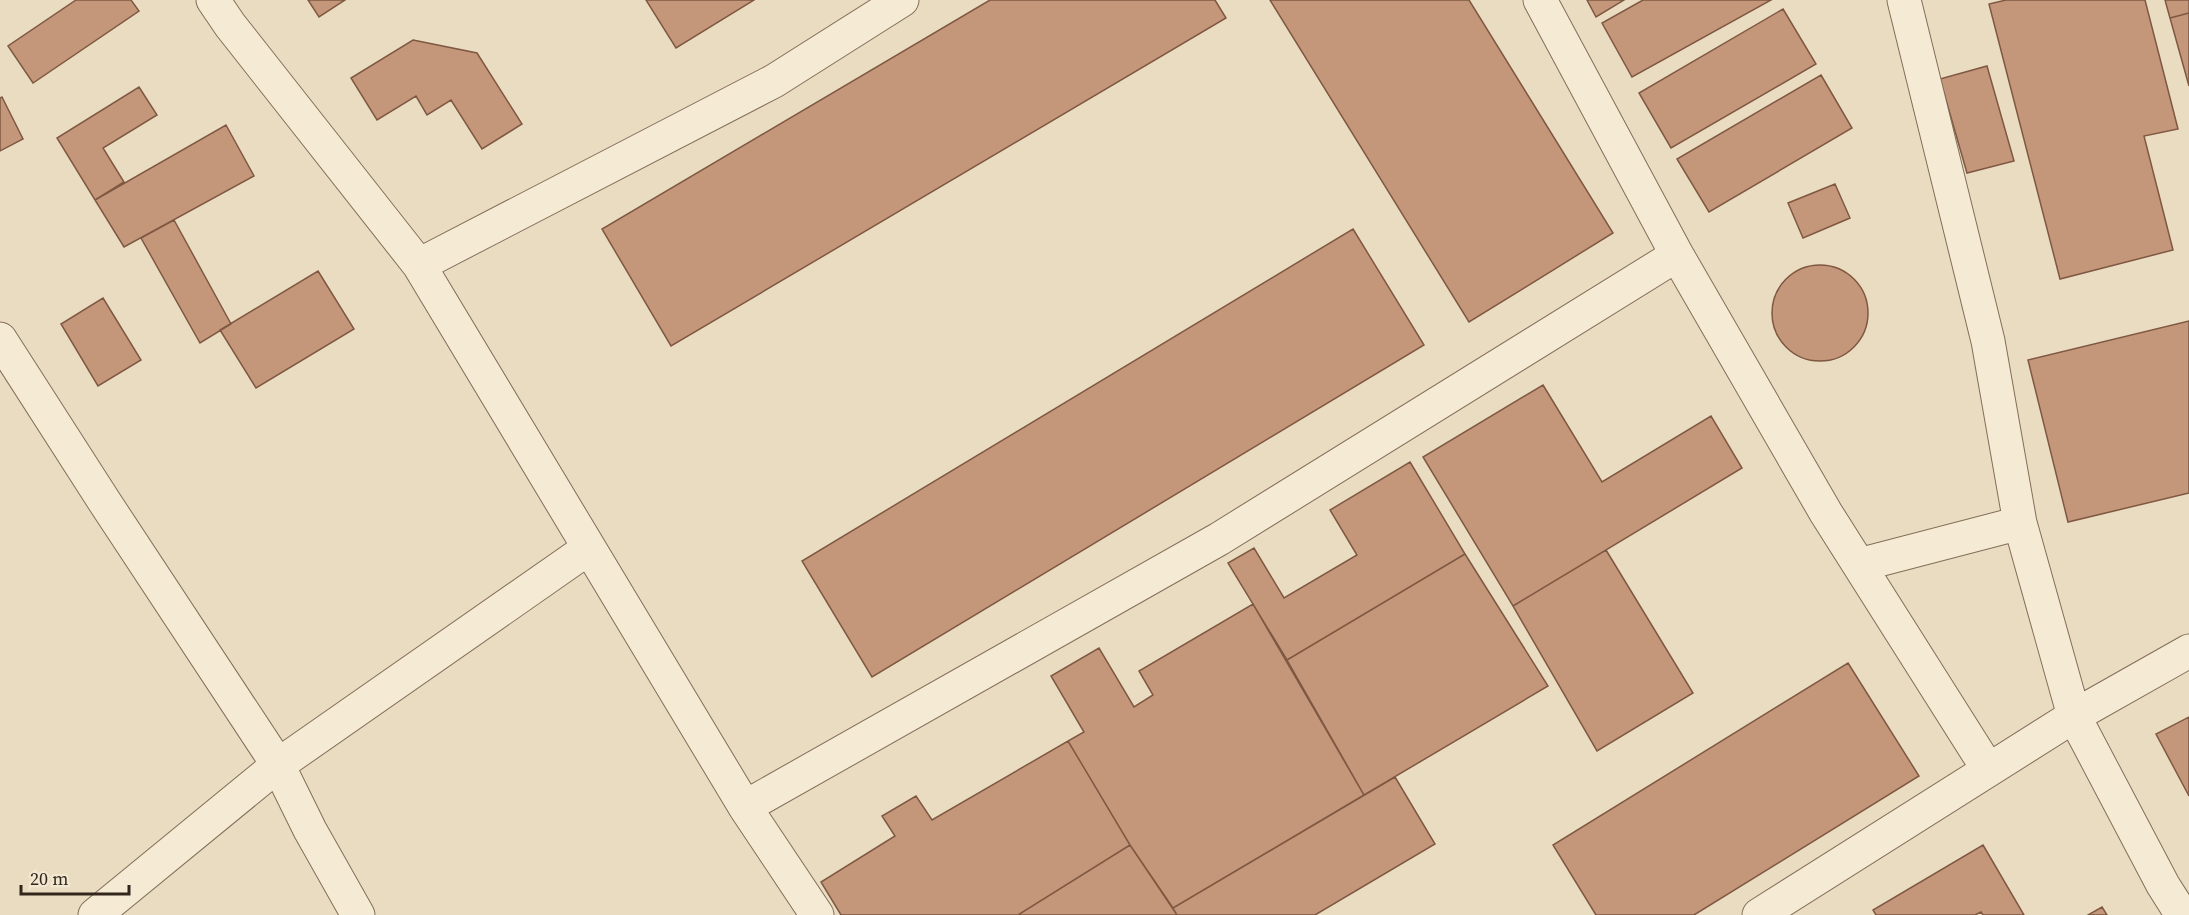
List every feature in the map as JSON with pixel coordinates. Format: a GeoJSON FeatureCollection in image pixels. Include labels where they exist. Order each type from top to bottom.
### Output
{"type":"FeatureCollection","features":[{"type":"Feature","properties":{"kind":"street"},"geometry":{"type":"LineString","coordinates":[[213,0],[230,25],[419,266],[745,807],[817,915]]}},
{"type":"Feature","properties":{"kind":"street"},"geometry":{"type":"LineString","coordinates":[[419,266],[774,81],[902,0]]}},
{"type":"Feature","properties":{"kind":"street"},"geometry":{"type":"LineString","coordinates":[[1540,0],[1677,255],[1826,513],[1988,769]]}},
{"type":"Feature","properties":{"kind":"street"},"geometry":{"type":"LineString","coordinates":[[1904,0],[1988,340],[2020,523],[2074,716],[2163,885],[2182,915]]}},
{"type":"Feature","properties":{"kind":"street"},"geometry":{"type":"LineString","coordinates":[[745,807],[1219,539],[1677,255]]}},
{"type":"Feature","properties":{"kind":"street"},"geometry":{"type":"LineString","coordinates":[[0,339],[279,765],[310,830],[358,915]]}},
{"type":"Feature","properties":{"kind":"street"},"geometry":{"type":"LineString","coordinates":[[1859,565],[2020,523]]}},
{"type":"Feature","properties":{"kind":"street"},"geometry":{"type":"LineString","coordinates":[[95,915],[279,765],[589,548]]}},
{"type":"Feature","properties":{"kind":"street"},"geometry":{"type":"LineString","coordinates":[[1759,915],[2074,716],[2189,651]]}},
{"type":"Feature","properties":{"kind":"building"},"geometry":{"type":"Polygon","coordinates":[[[76,0],[131,0],[139,11],[33,83],[8,46],[76,0]]]}},
{"type":"Feature","properties":{"kind":"building"},"geometry":{"type":"Polygon","coordinates":[[[308,0],[345,0],[319,17],[308,0]]]}},
{"type":"Feature","properties":{"kind":"building"},"geometry":{"type":"Polygon","coordinates":[[[646,0],[754,0],[676,48],[646,0]]]}},
{"type":"Feature","properties":{"kind":"building"},"geometry":{"type":"Polygon","coordinates":[[[990,0],[1215,0],[1226,18],[671,346],[602,229],[990,0]]]}},
{"type":"Feature","properties":{"kind":"building"},"geometry":{"type":"Polygon","coordinates":[[[1270,0],[1469,0],[1613,233],[1469,322],[1270,0]]]}},
{"type":"Feature","properties":{"kind":"building"},"geometry":{"type":"Polygon","coordinates":[[[1587,0],[1624,0],[1596,17],[1587,0]]]}},
{"type":"Feature","properties":{"kind":"building"},"geometry":{"type":"Polygon","coordinates":[[[1643,0],[1771,0],[1632,77],[1602,23],[1643,0]]]}},
{"type":"Feature","properties":{"kind":"building"},"geometry":{"type":"Polygon","coordinates":[[[2006,0],[2145,0],[2178,129],[2144,136],[2173,250],[2060,279],[1989,4],[2006,0]]]}},
{"type":"Feature","properties":{"kind":"building"},"geometry":{"type":"Polygon","coordinates":[[[2165,0],[2189,0],[2189,13],[2170,18],[2165,0]]]}},
{"type":"Feature","properties":{"kind":"building"},"geometry":{"type":"Polygon","coordinates":[[[1783,9],[1816,64],[1671,148],[1639,93],[1783,9]]]}},
{"type":"Feature","properties":{"kind":"building"},"geometry":{"type":"Polygon","coordinates":[[[2189,13],[2189,86],[2170,18],[2189,13]]]}},
{"type":"Feature","properties":{"kind":"building"},"geometry":{"type":"Polygon","coordinates":[[[413,40],[477,53],[522,124],[482,149],[451,100],[427,115],[416,96],[377,120],[351,78],[413,40]]]}},
{"type":"Feature","properties":{"kind":"building"},"geometry":{"type":"Polygon","coordinates":[[[1987,66],[2014,161],[1967,173],[1940,79],[1987,66]]]}},
{"type":"Feature","properties":{"kind":"building"},"geometry":{"type":"Polygon","coordinates":[[[1821,75],[1852,128],[1709,212],[1677,159],[1821,75]]]}},
{"type":"Feature","properties":{"kind":"building"},"geometry":{"type":"Polygon","coordinates":[[[139,87],[157,115],[103,148],[124,182],[95,200],[57,138],[139,87]]]}},
{"type":"Feature","properties":{"kind":"building"},"geometry":{"type":"Polygon","coordinates":[[[2,97],[23,139],[0,151],[0,98],[2,97]]]}},
{"type":"Feature","properties":{"kind":"building"},"geometry":{"type":"Polygon","coordinates":[[[226,125],[254,176],[124,247],[95,200],[226,125]]]}},
{"type":"Feature","properties":{"kind":"building"},"geometry":{"type":"Polygon","coordinates":[[[1835,184],[1850,218],[1803,238],[1788,203],[1835,184]]]}},
{"type":"Feature","properties":{"kind":"building"},"geometry":{"type":"Polygon","coordinates":[[[174,220],[231,324],[200,343],[141,238],[174,220]]]}},
{"type":"Feature","properties":{"kind":"building"},"geometry":{"type":"Polygon","coordinates":[[[1353,229],[1424,345],[872,677],[802,561],[1353,229]]]}},
{"type":"Feature","properties":{"kind":"building"},"geometry":{"type":"Polygon","coordinates":[[[1820,265],[1838,269],[1854,279],[1864,295],[1868,313],[1864,331],[1854,347],[1838,357],[1820,361],[1802,357],[1786,347],[1776,331],[1772,313],[1776,295],[1786,279],[1802,269],[1820,265]]]}},
{"type":"Feature","properties":{"kind":"building"},"geometry":{"type":"Polygon","coordinates":[[[318,271],[354,329],[256,388],[220,330],[318,271]]]}},
{"type":"Feature","properties":{"kind":"building"},"geometry":{"type":"Polygon","coordinates":[[[103,298],[141,360],[98,386],[61,324],[103,298]]]}},
{"type":"Feature","properties":{"kind":"building"},"geometry":{"type":"Polygon","coordinates":[[[2189,321],[2189,493],[2068,522],[2028,360],[2189,321]]]}},
{"type":"Feature","properties":{"kind":"building"},"geometry":{"type":"Polygon","coordinates":[[[1543,385],[1602,482],[1711,416],[1742,468],[1513,606],[1423,457],[1543,385]]]}},
{"type":"Feature","properties":{"kind":"building"},"geometry":{"type":"Polygon","coordinates":[[[1410,462],[1465,554],[1287,660],[1228,563],[1254,548],[1284,598],[1357,555],[1330,510],[1410,462]]]}},
{"type":"Feature","properties":{"kind":"building"},"geometry":{"type":"Polygon","coordinates":[[[1606,550],[1693,693],[1597,751],[1513,606],[1606,550]]]}},
{"type":"Feature","properties":{"kind":"building"},"geometry":{"type":"Polygon","coordinates":[[[1465,554],[1548,686],[1364,795],[1287,660],[1465,554]]]}},
{"type":"Feature","properties":{"kind":"building"},"geometry":{"type":"Polygon","coordinates":[[[1253,604],[1364,795],[1173,908],[1130,845],[1068,741],[1084,732],[1051,676],[1099,648],[1134,707],[1153,695],[1139,671],[1253,604]]]}},
{"type":"Feature","properties":{"kind":"building"},"geometry":{"type":"Polygon","coordinates":[[[1848,663],[1919,776],[1694,915],[1596,915],[1553,845],[1848,663]]]}},
{"type":"Feature","properties":{"kind":"building"},"geometry":{"type":"Polygon","coordinates":[[[2189,717],[2189,796],[2156,734],[2189,717]]]}},
{"type":"Feature","properties":{"kind":"building"},"geometry":{"type":"Polygon","coordinates":[[[1068,741],[1130,845],[1018,915],[841,915],[821,882],[895,836],[882,816],[916,796],[932,820],[1068,741]]]}},
{"type":"Feature","properties":{"kind":"building"},"geometry":{"type":"Polygon","coordinates":[[[1395,777],[1435,844],[1315,915],[1177,915],[1173,908],[1395,777]]]}},
{"type":"Feature","properties":{"kind":"building"},"geometry":{"type":"Polygon","coordinates":[[[1130,845],[1177,915],[1018,915],[1130,845]]]}},
{"type":"Feature","properties":{"kind":"building"},"geometry":{"type":"Polygon","coordinates":[[[1983,845],[2024,915],[1983,915],[1981,912],[1975,915],[1876,915],[1873,910],[1983,845]]]}},
{"type":"Feature","properties":{"kind":"building"},"geometry":{"type":"Polygon","coordinates":[[[2102,907],[2107,915],[2088,915],[2102,907]]]}}]}
